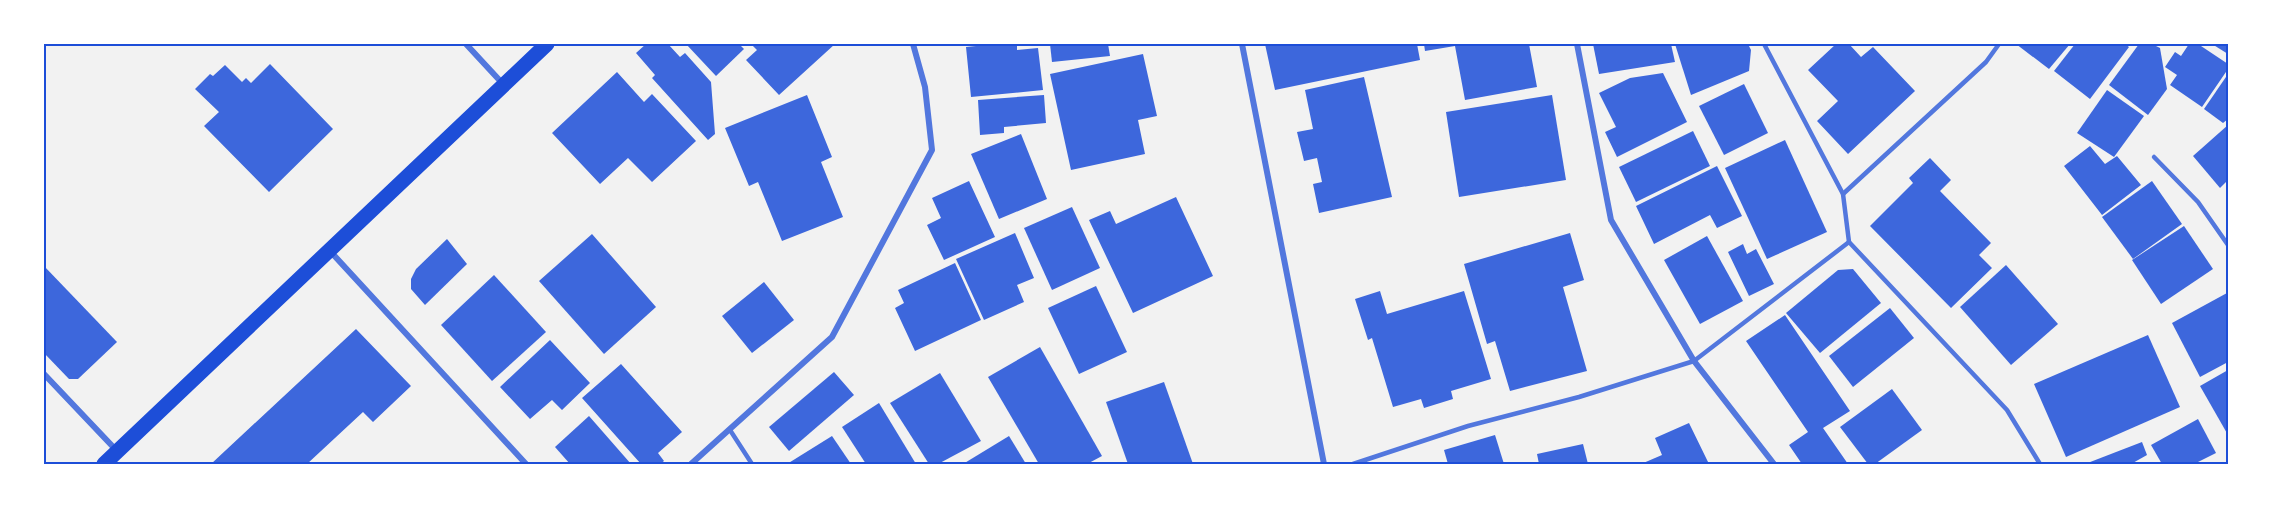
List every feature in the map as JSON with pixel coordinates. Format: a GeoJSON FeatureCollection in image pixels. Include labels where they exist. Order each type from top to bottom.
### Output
{"type":"FeatureCollection","features":[{"type":"Feature","properties":{"kind":"main road"},"geometry":{"type":"LineString","coordinates":[[104,465],[547,44]]}},
{"type":"Feature","properties":{"kind":"street"},"geometry":{"type":"LineString","coordinates":[[466,44],[503,84]]}},
{"type":"Feature","properties":{"kind":"street"},"geometry":{"type":"LineString","coordinates":[[691,465],[832,338],[932,150],[925,87],[913,44]]}},
{"type":"Feature","properties":{"kind":"street"},"geometry":{"type":"LineString","coordinates":[[1242,44],[1324,465]]}},
{"type":"Feature","properties":{"kind":"street"},"geometry":{"type":"LineString","coordinates":[[1577,44],[1611,220],[1694,361],[1774,465]]}},
{"type":"Feature","properties":{"kind":"street"},"geometry":{"type":"LineString","coordinates":[[330,251],[526,465]]}},
{"type":"Feature","properties":{"kind":"street"},"geometry":{"type":"LineString","coordinates":[[44,374],[118,451]]}},
{"type":"Feature","properties":{"kind":"lane"},"geometry":{"type":"LineString","coordinates":[[1764,44],[1843,194],[1849,242],[2007,410],[2040,465]]}},
{"type":"Feature","properties":{"kind":"lane"},"geometry":{"type":"LineString","coordinates":[[1843,194],[1986,62],[1999,44]]}},
{"type":"Feature","properties":{"kind":"lane"},"geometry":{"type":"LineString","coordinates":[[2154,157],[2198,202],[2229,245]]}},
{"type":"Feature","properties":{"kind":"lane"},"geometry":{"type":"LineString","coordinates":[[1353,465],[1468,426],[1579,397],[1694,361],[1849,242]]}},
{"type":"Feature","properties":{"kind":"lane"},"geometry":{"type":"LineString","coordinates":[[730,430],[752,465]]}},
{"type":"Feature","properties":{"kind":"building"},"geometry":{"type":"Polygon","coordinates":[[[646,44],[668,44],[680,57],[685,53],[711,82],[715,134],[708,140],[652,78],[655,75],[636,53],[646,44]]]}},
{"type":"Feature","properties":{"kind":"building"},"geometry":{"type":"Polygon","coordinates":[[[686,44],[739,44],[744,49],[716,76],[686,44]]]}},
{"type":"Feature","properties":{"kind":"building"},"geometry":{"type":"Polygon","coordinates":[[[751,44],[835,44],[779,95],[746,60],[757,50],[751,44]]]}},
{"type":"Feature","properties":{"kind":"building"},"geometry":{"type":"Polygon","coordinates":[[[1017,44],[1017,50],[1038,48],[1043,90],[971,97],[966,47],[1017,44]]]}},
{"type":"Feature","properties":{"kind":"building"},"geometry":{"type":"Polygon","coordinates":[[[1050,44],[1108,44],[1110,56],[1052,62],[1050,44]]]}},
{"type":"Feature","properties":{"kind":"building"},"geometry":{"type":"Polygon","coordinates":[[[1265,44],[1417,44],[1420,60],[1275,90],[1265,44]]]}},
{"type":"Feature","properties":{"kind":"building"},"geometry":{"type":"Polygon","coordinates":[[[1424,44],[1529,44],[1537,87],[1465,100],[1455,46],[1425,51],[1424,44]]]}},
{"type":"Feature","properties":{"kind":"building"},"geometry":{"type":"Polygon","coordinates":[[[1593,44],[1671,44],[1675,62],[1599,74],[1593,44]]]}},
{"type":"Feature","properties":{"kind":"building"},"geometry":{"type":"Polygon","coordinates":[[[1675,44],[1748,44],[1751,50],[1749,71],[1691,95],[1675,44]]]}},
{"type":"Feature","properties":{"kind":"building"},"geometry":{"type":"Polygon","coordinates":[[[1836,44],[1849,44],[1861,57],[1873,47],[1915,91],[1848,154],[1817,121],[1838,101],[1808,70],[1836,44]]]}},
{"type":"Feature","properties":{"kind":"building"},"geometry":{"type":"Polygon","coordinates":[[[2016,44],[2070,44],[2049,69],[2016,44]]]}},
{"type":"Feature","properties":{"kind":"building"},"geometry":{"type":"Polygon","coordinates":[[[2075,44],[2125,44],[2129,47],[2090,99],[2054,71],[2075,44]]]}},
{"type":"Feature","properties":{"kind":"building"},"geometry":{"type":"Polygon","coordinates":[[[2139,44],[2152,44],[2160,48],[2167,89],[2148,115],[2109,85],[2139,44]]]}},
{"type":"Feature","properties":{"kind":"building"},"geometry":{"type":"Polygon","coordinates":[[[2189,44],[2198,44],[2228,64],[2228,69],[2202,107],[2170,85],[2177,75],[2165,67],[2175,52],[2181,56],[2189,44]]]}},
{"type":"Feature","properties":{"kind":"building"},"geometry":{"type":"Polygon","coordinates":[[[2212,44],[2228,44],[2228,54],[2212,44]]]}},
{"type":"Feature","properties":{"kind":"building"},"geometry":{"type":"Polygon","coordinates":[[[1143,54],[1157,116],[1138,120],[1145,154],[1071,170],[1050,74],[1143,54]]]}},
{"type":"Feature","properties":{"kind":"building"},"geometry":{"type":"Polygon","coordinates":[[[270,64],[333,129],[269,192],[204,126],[219,112],[195,89],[210,74],[213,76],[225,65],[242,82],[246,78],[251,83],[270,64]]]}},
{"type":"Feature","properties":{"kind":"building"},"geometry":{"type":"Polygon","coordinates":[[[617,72],[644,102],[652,94],[696,141],[652,182],[628,158],[600,184],[552,133],[617,72]]]}},
{"type":"Feature","properties":{"kind":"building"},"geometry":{"type":"Polygon","coordinates":[[[1663,73],[1687,122],[1617,157],[1605,132],[1616,127],[1599,93],[1630,78],[1663,73]]]}},
{"type":"Feature","properties":{"kind":"building"},"geometry":{"type":"Polygon","coordinates":[[[2228,74],[2228,119],[2223,123],[2204,109],[2228,74]]]}},
{"type":"Feature","properties":{"kind":"building"},"geometry":{"type":"Polygon","coordinates":[[[1364,77],[1392,197],[1319,213],[1313,184],[1322,182],[1317,158],[1304,161],[1297,132],[1313,129],[1305,90],[1364,77]]]}},
{"type":"Feature","properties":{"kind":"building"},"geometry":{"type":"Polygon","coordinates":[[[1744,84],[1768,133],[1724,155],[1699,106],[1744,84]]]}},
{"type":"Feature","properties":{"kind":"building"},"geometry":{"type":"Polygon","coordinates":[[[2107,90],[2144,116],[2114,157],[2077,133],[2107,90]]]}},
{"type":"Feature","properties":{"kind":"building"},"geometry":{"type":"Polygon","coordinates":[[[807,95],[832,157],[821,162],[843,217],[782,241],[758,182],[749,186],[725,128],[807,95]]]}},
{"type":"Feature","properties":{"kind":"building"},"geometry":{"type":"Polygon","coordinates":[[[1044,95],[1046,123],[1004,127],[1004,133],[980,135],[978,100],[1044,95]]]}},
{"type":"Feature","properties":{"kind":"building"},"geometry":{"type":"Polygon","coordinates":[[[1552,95],[1566,180],[1459,197],[1446,112],[1552,95]]]}},
{"type":"Feature","properties":{"kind":"building"},"geometry":{"type":"Polygon","coordinates":[[[2228,125],[2228,180],[2220,188],[2193,156],[2228,125]]]}},
{"type":"Feature","properties":{"kind":"building"},"geometry":{"type":"Polygon","coordinates":[[[1693,131],[1710,166],[1636,202],[1619,167],[1693,131]]]}},
{"type":"Feature","properties":{"kind":"building"},"geometry":{"type":"Polygon","coordinates":[[[1021,134],[1047,199],[999,219],[971,154],[1021,134]]]}},
{"type":"Feature","properties":{"kind":"building"},"geometry":{"type":"Polygon","coordinates":[[[1785,140],[1827,232],[1767,259],[1725,168],[1785,140]]]}},
{"type":"Feature","properties":{"kind":"building"},"geometry":{"type":"Polygon","coordinates":[[[2090,146],[2105,164],[2117,156],[2141,185],[2102,215],[2064,166],[2090,146]]]}},
{"type":"Feature","properties":{"kind":"building"},"geometry":{"type":"Polygon","coordinates":[[[1930,158],[1951,180],[1940,191],[1991,243],[1979,255],[1992,268],[1951,308],[1870,226],[1913,183],[1909,178],[1930,158]]]}},
{"type":"Feature","properties":{"kind":"building"},"geometry":{"type":"Polygon","coordinates":[[[1717,166],[1742,216],[1717,228],[1710,215],[1654,244],[1636,206],[1717,166]]]}},
{"type":"Feature","properties":{"kind":"building"},"geometry":{"type":"Polygon","coordinates":[[[969,181],[995,237],[944,260],[927,225],[941,218],[932,198],[969,181]]]}},
{"type":"Feature","properties":{"kind":"building"},"geometry":{"type":"Polygon","coordinates":[[[2152,181],[2182,224],[2133,259],[2102,217],[2152,181]]]}},
{"type":"Feature","properties":{"kind":"building"},"geometry":{"type":"Polygon","coordinates":[[[1176,197],[1213,276],[1133,313],[1089,220],[1110,211],[1116,224],[1176,197]]]}},
{"type":"Feature","properties":{"kind":"building"},"geometry":{"type":"Polygon","coordinates":[[[1072,207],[1100,268],[1052,290],[1024,228],[1072,207]]]}},
{"type":"Feature","properties":{"kind":"building"},"geometry":{"type":"Polygon","coordinates":[[[2184,226],[2213,269],[2161,304],[2132,260],[2184,226]]]}},
{"type":"Feature","properties":{"kind":"building"},"geometry":{"type":"Polygon","coordinates":[[[1015,233],[1034,278],[1017,285],[1024,302],[984,320],[956,259],[1015,233]]]}},
{"type":"Feature","properties":{"kind":"building"},"geometry":{"type":"Polygon","coordinates":[[[1570,233],[1584,280],[1563,287],[1587,371],[1510,391],[1495,341],[1487,344],[1464,264],[1570,233]]]}},
{"type":"Feature","properties":{"kind":"building"},"geometry":{"type":"Polygon","coordinates":[[[592,234],[656,307],[604,354],[539,281],[592,234]]]}},
{"type":"Feature","properties":{"kind":"building"},"geometry":{"type":"Polygon","coordinates":[[[1707,236],[1743,301],[1700,324],[1664,260],[1707,236]]]}},
{"type":"Feature","properties":{"kind":"building"},"geometry":{"type":"Polygon","coordinates":[[[447,239],[467,264],[425,305],[411,289],[411,279],[416,269],[447,239]]]}},
{"type":"Feature","properties":{"kind":"building"},"geometry":{"type":"Polygon","coordinates":[[[1743,244],[1747,254],[1756,249],[1774,284],[1749,296],[1728,252],[1743,244]]]}},
{"type":"Feature","properties":{"kind":"building"},"geometry":{"type":"Polygon","coordinates":[[[955,263],[981,320],[915,351],[895,308],[904,303],[898,290],[955,263]]]}},
{"type":"Feature","properties":{"kind":"building"},"geometry":{"type":"Polygon","coordinates":[[[2006,265],[2058,324],[2011,365],[1960,307],[2006,265]]]}},
{"type":"Feature","properties":{"kind":"building"},"geometry":{"type":"Polygon","coordinates":[[[44,266],[117,342],[78,379],[69,379],[44,353],[44,266]]]}},
{"type":"Feature","properties":{"kind":"building"},"geometry":{"type":"Polygon","coordinates":[[[1853,269],[1881,303],[1820,353],[1786,313],[1838,270],[1853,269]]]}},
{"type":"Feature","properties":{"kind":"building"},"geometry":{"type":"Polygon","coordinates":[[[494,275],[546,332],[492,381],[441,325],[494,275]]]}},
{"type":"Feature","properties":{"kind":"building"},"geometry":{"type":"Polygon","coordinates":[[[764,282],[794,320],[752,353],[722,316],[764,282]]]}},
{"type":"Feature","properties":{"kind":"building"},"geometry":{"type":"Polygon","coordinates":[[[1096,286],[1127,352],[1079,374],[1048,308],[1096,286]]]}},
{"type":"Feature","properties":{"kind":"building"},"geometry":{"type":"Polygon","coordinates":[[[1380,291],[1387,314],[1464,291],[1491,379],[1451,391],[1453,399],[1424,408],[1421,399],[1393,407],[1372,338],[1368,340],[1355,299],[1380,291]]]}},
{"type":"Feature","properties":{"kind":"building"},"geometry":{"type":"Polygon","coordinates":[[[2227,293],[2228,362],[2200,377],[2172,323],[2227,293]]]}},
{"type":"Feature","properties":{"kind":"building"},"geometry":{"type":"Polygon","coordinates":[[[1890,308],[1914,338],[1853,387],[1829,356],[1890,308]]]}},
{"type":"Feature","properties":{"kind":"building"},"geometry":{"type":"Polygon","coordinates":[[[1785,315],[1850,411],[1823,428],[1848,464],[1802,464],[1789,445],[1808,432],[1746,341],[1785,315]]]}},
{"type":"Feature","properties":{"kind":"building"},"geometry":{"type":"Polygon","coordinates":[[[356,329],[411,386],[373,422],[363,412],[307,464],[211,464],[356,329]]]}},
{"type":"Feature","properties":{"kind":"building"},"geometry":{"type":"Polygon","coordinates":[[[2148,335],[2180,407],[2066,457],[2034,384],[2148,335]]]}},
{"type":"Feature","properties":{"kind":"building"},"geometry":{"type":"Polygon","coordinates":[[[550,340],[590,383],[562,410],[552,400],[530,419],[500,387],[550,340]]]}},
{"type":"Feature","properties":{"kind":"building"},"geometry":{"type":"Polygon","coordinates":[[[1040,347],[1102,456],[1087,464],[1039,464],[988,377],[1040,347]]]}},
{"type":"Feature","properties":{"kind":"building"},"geometry":{"type":"Polygon","coordinates":[[[621,364],[682,432],[658,453],[664,461],[660,464],[641,464],[582,398],[621,364]]]}},
{"type":"Feature","properties":{"kind":"building"},"geometry":{"type":"Polygon","coordinates":[[[2228,370],[2228,435],[2200,386],[2228,370]]]}},
{"type":"Feature","properties":{"kind":"building"},"geometry":{"type":"Polygon","coordinates":[[[834,372],[854,395],[789,451],[769,427],[834,372]]]}},
{"type":"Feature","properties":{"kind":"building"},"geometry":{"type":"Polygon","coordinates":[[[940,373],[981,441],[938,464],[929,464],[890,403],[940,373]]]}},
{"type":"Feature","properties":{"kind":"building"},"geometry":{"type":"Polygon","coordinates":[[[1164,382],[1193,464],[1128,464],[1106,402],[1164,382]]]}},
{"type":"Feature","properties":{"kind":"building"},"geometry":{"type":"Polygon","coordinates":[[[1892,389],[1922,430],[1875,464],[1868,464],[1840,427],[1892,389]]]}},
{"type":"Feature","properties":{"kind":"building"},"geometry":{"type":"Polygon","coordinates":[[[879,403],[916,464],[866,464],[842,427],[879,403]]]}},
{"type":"Feature","properties":{"kind":"building"},"geometry":{"type":"Polygon","coordinates":[[[589,416],[631,464],[570,464],[555,447],[589,416]]]}},
{"type":"Feature","properties":{"kind":"building"},"geometry":{"type":"Polygon","coordinates":[[[2198,419],[2216,453],[2194,464],[2162,464],[2151,445],[2198,419]]]}},
{"type":"Feature","properties":{"kind":"building"},"geometry":{"type":"Polygon","coordinates":[[[1689,423],[1709,464],[1641,464],[1662,455],[1655,438],[1689,423]]]}},
{"type":"Feature","properties":{"kind":"building"},"geometry":{"type":"Polygon","coordinates":[[[1495,435],[1504,464],[1448,464],[1444,450],[1495,435]]]}},
{"type":"Feature","properties":{"kind":"building"},"geometry":{"type":"Polygon","coordinates":[[[832,436],[851,464],[787,464],[832,436]]]}},
{"type":"Feature","properties":{"kind":"building"},"geometry":{"type":"Polygon","coordinates":[[[1009,436],[1026,464],[963,464],[1009,436]]]}},
{"type":"Feature","properties":{"kind":"building"},"geometry":{"type":"Polygon","coordinates":[[[2142,442],[2147,455],[2131,464],[2085,464],[2142,442]]]}},
{"type":"Feature","properties":{"kind":"building"},"geometry":{"type":"Polygon","coordinates":[[[1583,444],[1588,464],[1539,464],[1537,454],[1583,444]]]}}]}
